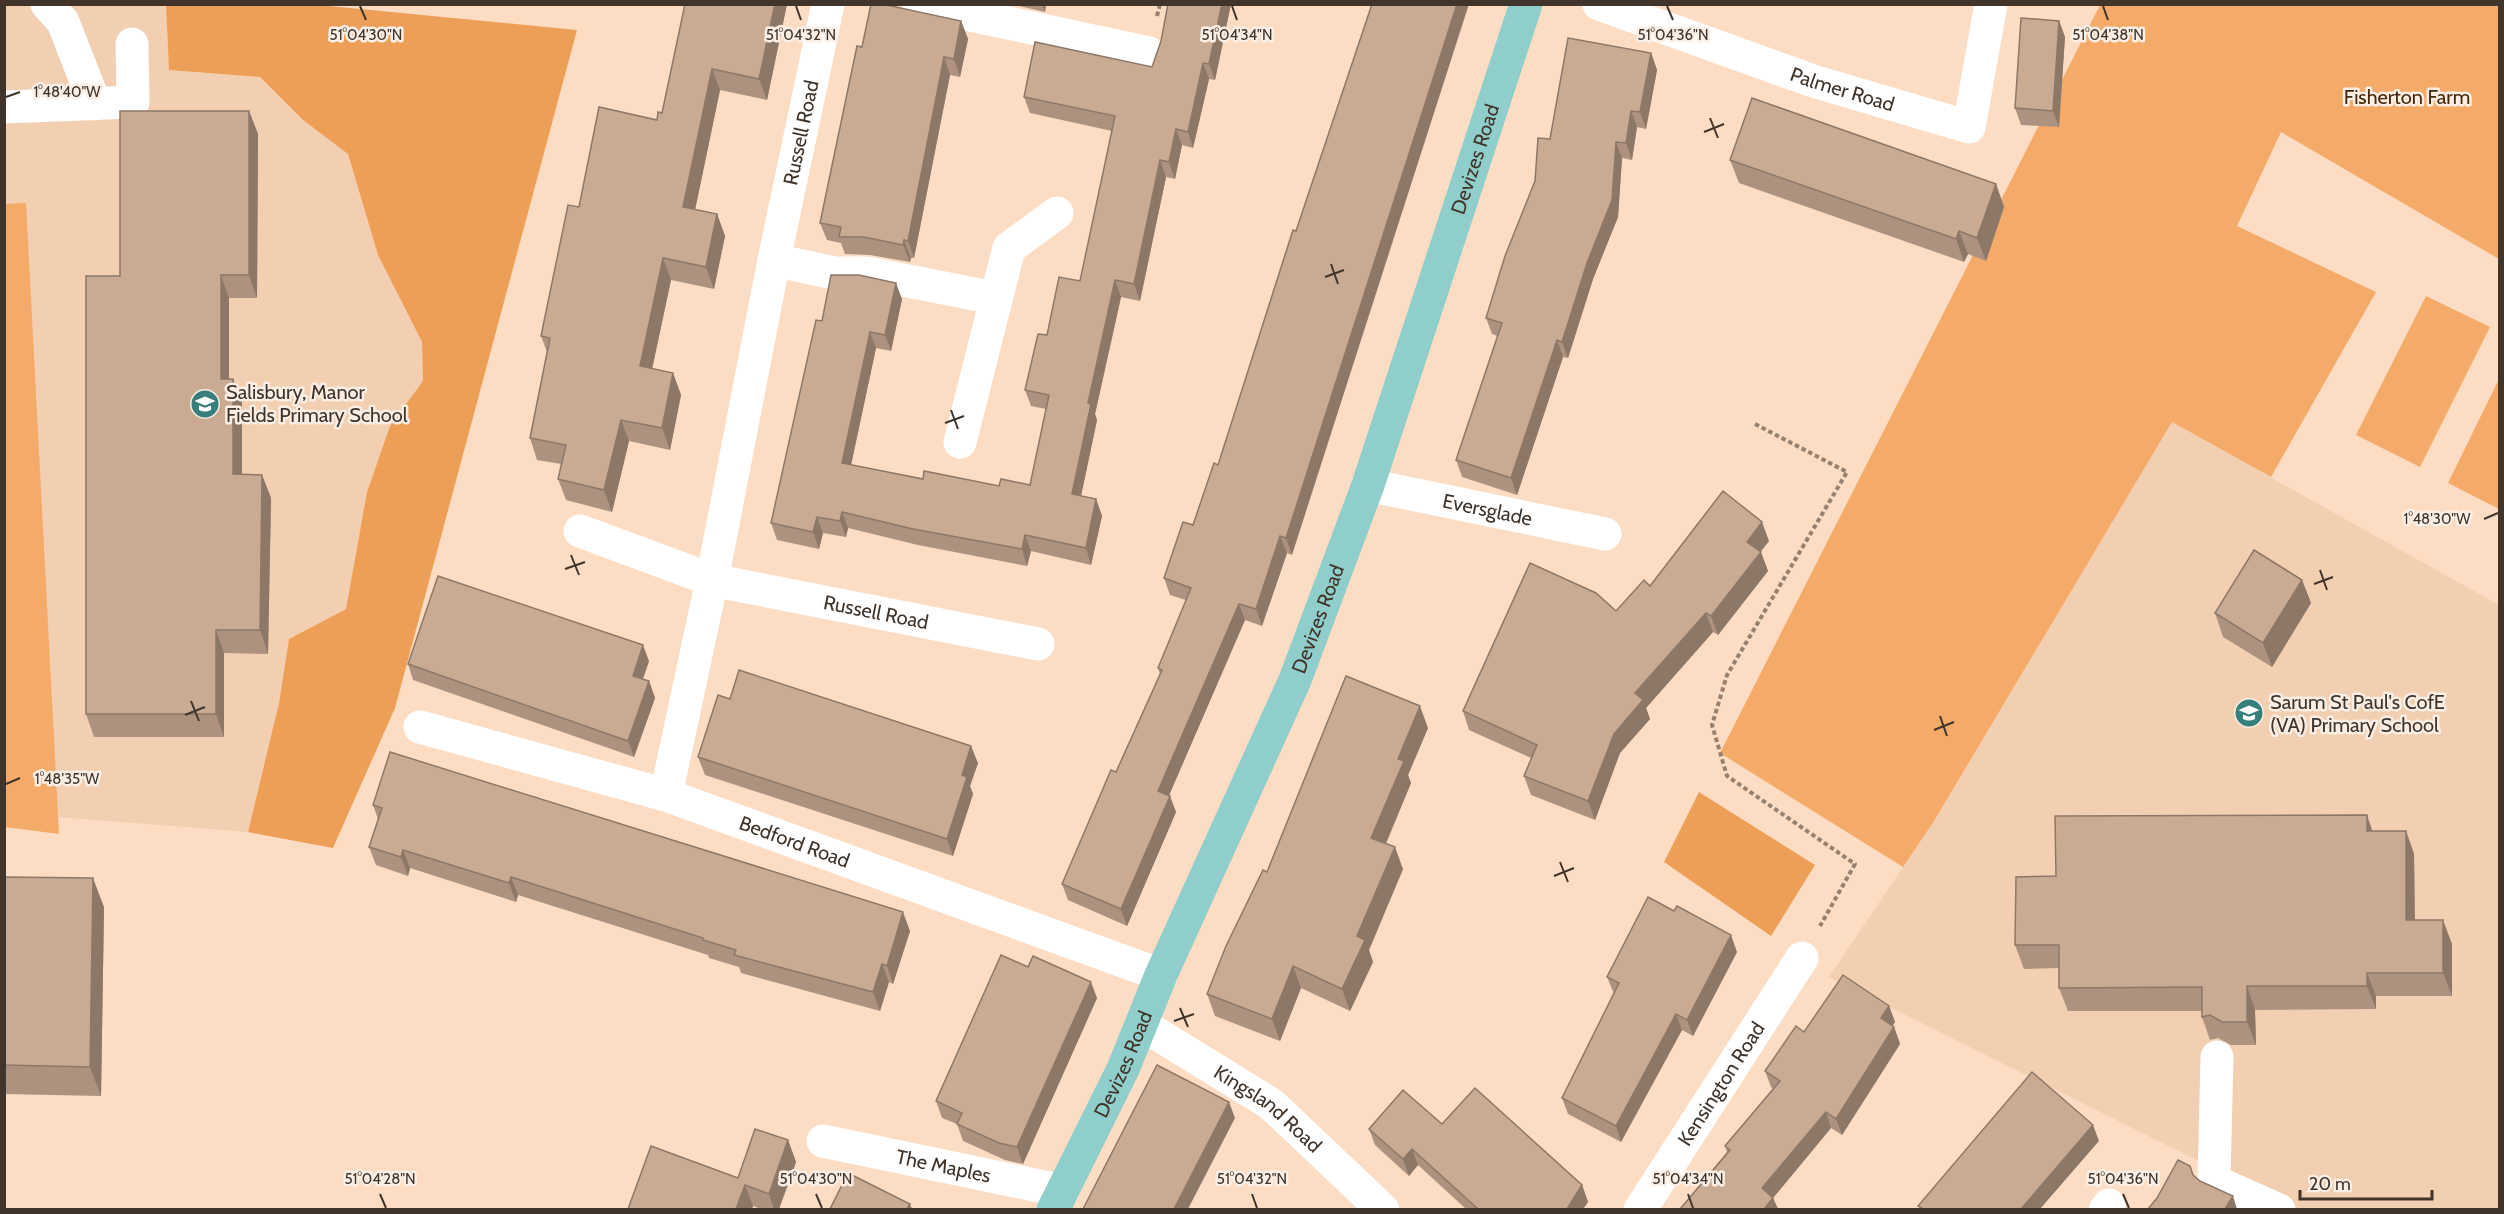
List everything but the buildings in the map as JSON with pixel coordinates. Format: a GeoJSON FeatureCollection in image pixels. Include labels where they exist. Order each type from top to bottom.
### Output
{"type":"FeatureCollection","features":[{"type":"Feature","properties":{"kind":"main road","name":"Devizes Road"},"geometry":{"type":"LineString","coordinates":[[1058,1200],[1142,1024],[1161,975],[1295,680],[1368,485],[1526,4]]}},
{"type":"Feature","properties":{"kind":"street"},"geometry":{"type":"LineString","coordinates":[[46,4],[63,22],[95,104]]}},
{"type":"Feature","properties":{"kind":"street","name":"Russell Road"},"geometry":{"type":"LineString","coordinates":[[666,795],[712,580],[774,260],[828,4]]}},
{"type":"Feature","properties":{"kind":"street"},"geometry":{"type":"LineString","coordinates":[[919,4],[1149,53]]}},
{"type":"Feature","properties":{"kind":"street","name":"Palmer Road"},"geometry":{"type":"LineString","coordinates":[[1599,4],[1813,81],[1969,127],[1991,4]]}},
{"type":"Feature","properties":{"kind":"street"},"geometry":{"type":"LineString","coordinates":[[4,107],[134,102],[132,44]]}},
{"type":"Feature","properties":{"kind":"street"},"geometry":{"type":"LineString","coordinates":[[960,442],[1009,248],[1058,213]]}},
{"type":"Feature","properties":{"kind":"street"},"geometry":{"type":"LineString","coordinates":[[774,260],[834,273],[867,273],[995,298]]}},
{"type":"Feature","properties":{"kind":"street","name":"Eversglade"},"geometry":{"type":"LineString","coordinates":[[1368,485],[1605,534]]}},
{"type":"Feature","properties":{"kind":"street","name":"Russell Road"},"geometry":{"type":"LineString","coordinates":[[580,531],[712,580],[1038,644]]}},
{"type":"Feature","properties":{"kind":"street","name":"Bedford Road"},"geometry":{"type":"LineString","coordinates":[[420,727],[666,795],[1161,975]]}},
{"type":"Feature","properties":{"kind":"street","name":"Kensington Road"},"geometry":{"type":"LineString","coordinates":[[1640,1209],[1802,958]]}},
{"type":"Feature","properties":{"kind":"street","name":"Kingsland Road"},"geometry":{"type":"LineString","coordinates":[[1142,1024],[1271,1104],[1383,1209]]}},
{"type":"Feature","properties":{"kind":"street"},"geometry":{"type":"LineString","coordinates":[[2217,1057],[2214,1181],[2279,1209]]}},
{"type":"Feature","properties":{"kind":"street","name":"The Maples"},"geometry":{"type":"LineString","coordinates":[[823,1141],[1058,1200]]}},
{"type":"Feature","properties":{"kind":"path"},"geometry":{"type":"LineString","coordinates":[[1755,424],[1847,472],[1727,675],[1712,725],[1727,776],[1855,864],[1802,958]]}},
{"type":"Feature","properties":{"kind":"shaded area","name":"Salisbury, Manor Fields Primary School"},"geometry":{"type":"Polygon","coordinates":[[[4,5],[166,5],[169,70],[260,77],[303,120],[348,154],[378,255],[422,342],[423,381],[390,426],[367,492],[346,609],[289,639],[279,703],[248,832],[5,813],[4,5]]]}},
{"type":"Feature","properties":{"kind":"shaded area"},"geometry":{"type":"Polygon","coordinates":[[[166,5],[319,5],[577,30],[395,708],[333,848],[248,832],[279,703],[289,639],[346,609],[367,492],[390,426],[423,381],[422,342],[378,255],[348,154],[303,120],[260,77],[169,70],[166,5]]]}},
{"type":"Feature","properties":{"kind":"shaded area","name":"Sarum St Paul's CofE (VA) Primary School"},"geometry":{"type":"Polygon","coordinates":[[[2172,422],[2499,605],[2499,1209],[2295,1209],[1829,977],[1934,821],[2172,422]]]}},
{"type":"Feature","properties":{"kind":"shaded area"},"geometry":{"type":"Polygon","coordinates":[[[1699,792],[1815,865],[1771,936],[1664,862],[1699,792]]]}},
{"type":"Feature","properties":{"kind":"green space","name":"Fisherton Farm"},"geometry":{"type":"Polygon","coordinates":[[[2100,5],[2499,5],[2499,259],[2281,132],[2237,226],[2376,292],[2271,477],[2172,422],[1934,821],[1903,867],[1720,753],[2100,5]]]}},
{"type":"Feature","properties":{"kind":"green space"},"geometry":{"type":"Polygon","coordinates":[[[26,203],[59,834],[5,827],[4,204],[26,203]]]}},
{"type":"Feature","properties":{"kind":"green space"},"geometry":{"type":"Polygon","coordinates":[[[2426,296],[2490,327],[2420,467],[2356,435],[2426,296]]]}},
{"type":"Feature","properties":{"kind":"green space"},"geometry":{"type":"Polygon","coordinates":[[[2499,379],[2499,509],[2448,483],[2499,379]]]}},
{"type":"Feature","properties":{"kind":"place","name":"Salisbury, Manor Fields Primary School"},"geometry":{"type":"Point","coordinates":[205,404]}},
{"type":"Feature","properties":{"kind":"place","name":"Sarum St Paul's CofE (VA) Primary School"},"geometry":{"type":"Point","coordinates":[2249,713]}}]}
